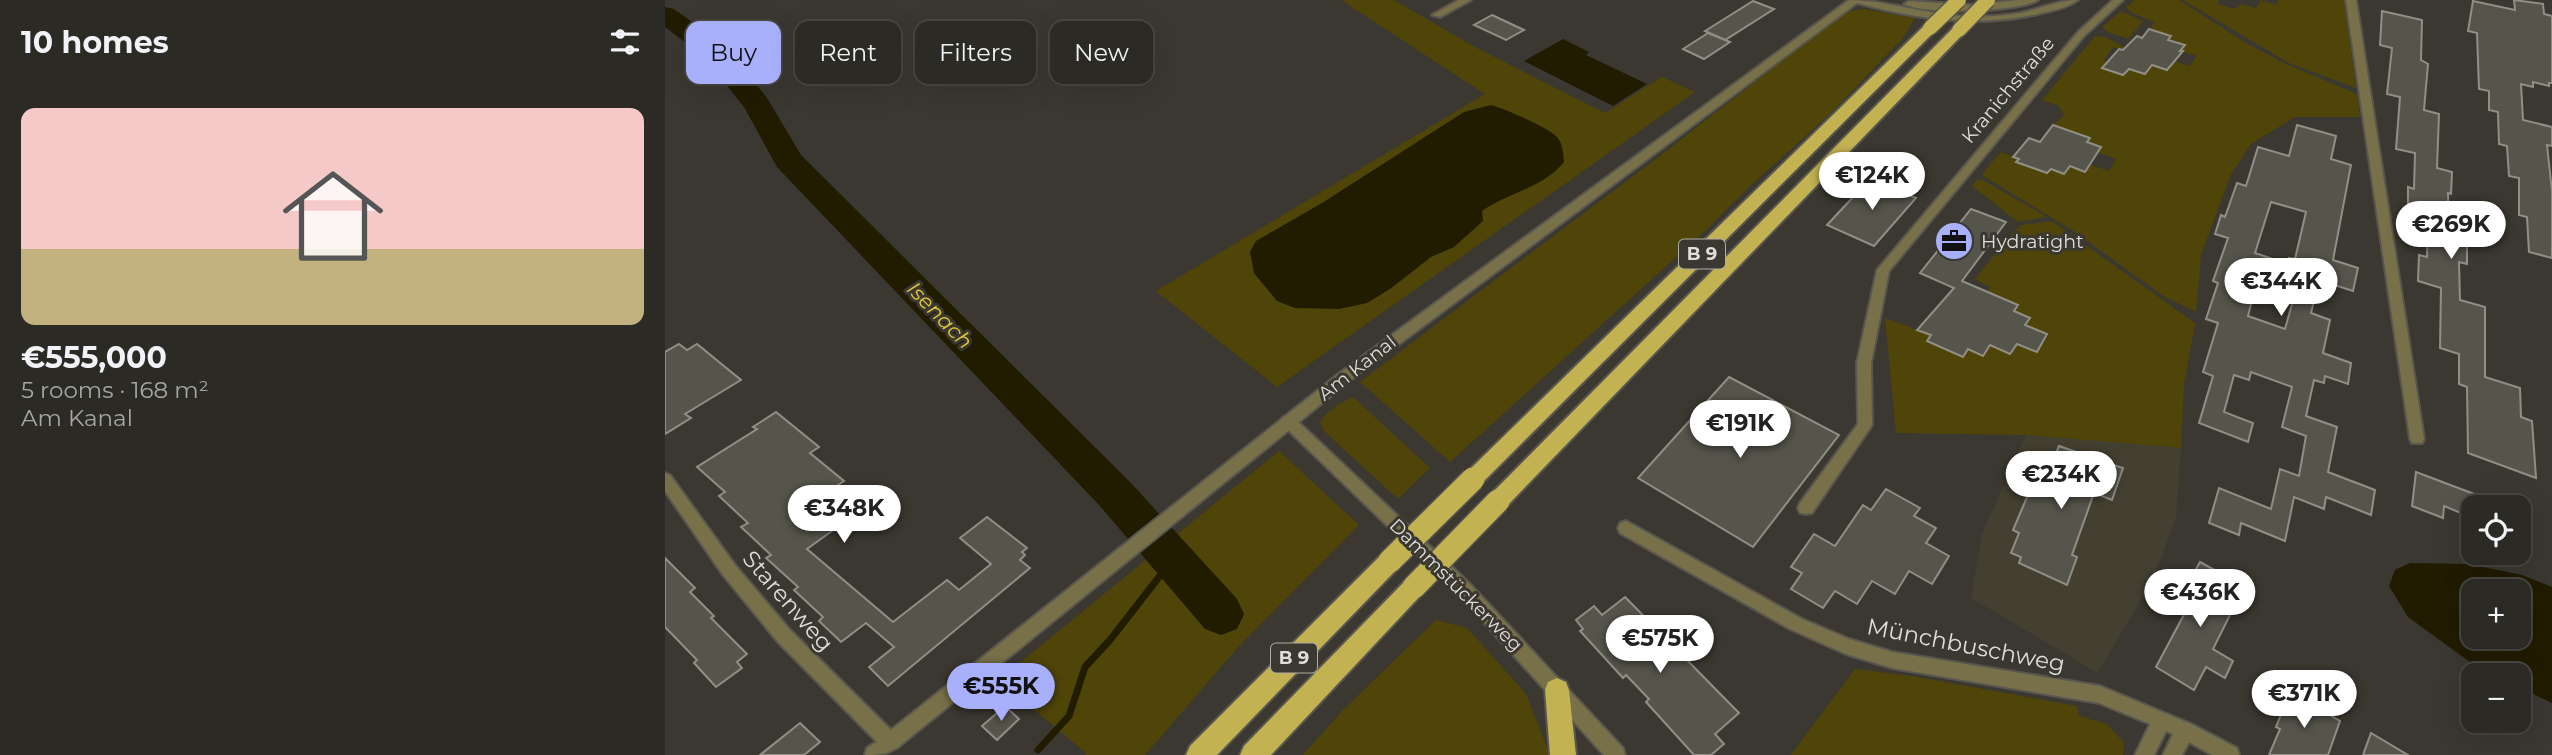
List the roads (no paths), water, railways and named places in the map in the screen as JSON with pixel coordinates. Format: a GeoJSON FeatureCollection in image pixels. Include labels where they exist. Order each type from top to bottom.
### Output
{"type":"FeatureCollection","features":[{"type":"Feature","properties":{"kind":"highway","name":"B 9"},"geometry":{"type":"LineString","coordinates":[[1253,755],[1952,25],[1989,0]]}},
{"type":"Feature","properties":{"kind":"highway","name":"B 9"},"geometry":{"type":"LineString","coordinates":[[1199,755],[1390,561],[1930,28],[1958,4]]}},
{"type":"Feature","properties":{"kind":"highway"},"geometry":{"type":"LineString","coordinates":[[1557,690],[1563,755]]}},
{"type":"Feature","properties":{"kind":"street"},"geometry":{"type":"LineString","coordinates":[[1437,15],[1466,0]]}},
{"type":"Feature","properties":{"kind":"street"},"geometry":{"type":"LineString","coordinates":[[1856,0],[1952,25],[2029,14],[2073,0]]}},
{"type":"Feature","properties":{"kind":"street","name":"Am Kanal"},"geometry":{"type":"LineString","coordinates":[[874,755],[1375,353],[1856,0]]}},
{"type":"Feature","properties":{"kind":"street"},"geometry":{"type":"LineString","coordinates":[[1883,0],[2000,6],[2033,0]]}},
{"type":"Feature","properties":{"kind":"street","name":"Kranichstraße"},"geometry":{"type":"LineString","coordinates":[[1806,508],[1865,425],[1864,363],[1883,270],[2081,34],[2119,0]]}},
{"type":"Feature","properties":{"kind":"street"},"geometry":{"type":"LineString","coordinates":[[2351,0],[2417,439]]}},
{"type":"Feature","properties":{"kind":"street","name":"Dammstückerweg"},"geometry":{"type":"LineString","coordinates":[[1288,421],[1464,589],[1616,755]]}},
{"type":"Feature","properties":{"kind":"street","name":"Starenweg"},"geometry":{"type":"LineString","coordinates":[[665,479],[729,570],[784,636],[890,742]]}},
{"type":"Feature","properties":{"kind":"street","name":"Münchbuschweg"},"geometry":{"type":"LineString","coordinates":[[1626,528],[1796,624],[1846,646],[1892,660],[2100,695],[2185,730],[2230,755]]}},
{"type":"Feature","properties":{"kind":"street"},"geometry":{"type":"LineString","coordinates":[[2144,755],[2162,720]]}},
{"type":"Feature","properties":{"kind":"street"},"geometry":{"type":"LineString","coordinates":[[2172,755],[2185,730]]}},
{"type":"Feature","properties":{"kind":"waterway","name":"Isenach"},"geometry":{"type":"LineString","coordinates":[[665,15],[713,50],[757,104],[788,160],[1115,494],[1221,614]]}},
{"type":"Feature","properties":{"kind":"waterway"},"geometry":{"type":"LineString","coordinates":[[1038,750],[1069,716],[1085,667],[1110,640],[1173,559]]}},
{"type":"Feature","properties":{"kind":"place","name":"Hydratight"},"geometry":{"type":"Point","coordinates":[1954,241]}}]}
